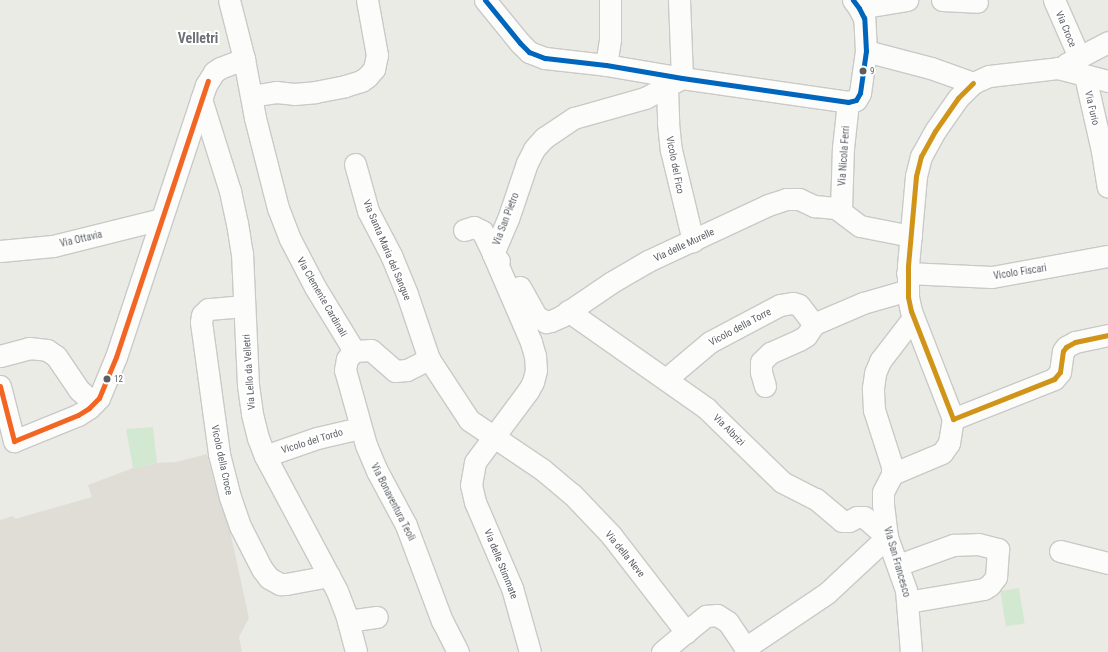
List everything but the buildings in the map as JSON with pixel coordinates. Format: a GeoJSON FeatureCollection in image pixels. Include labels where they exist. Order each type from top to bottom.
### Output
{"type":"FeatureCollection","features":[{"type":"Feature","properties":{"kind":"street","name":"Via Clemente Cardinali"},"geometry":{"type":"LineString","coordinates":[[229,0],[274,192],[287,231],[315,287],[354,351]]}},
{"type":"Feature","properties":{"kind":"street"},"geometry":{"type":"LineString","coordinates":[[251,96],[276,92],[300,94],[315,92],[350,85],[367,77],[374,69],[377,55],[367,0]]}},
{"type":"Feature","properties":{"kind":"street"},"geometry":{"type":"LineString","coordinates":[[485,0],[520,43],[536,55],[545,58],[606,65],[674,83],[852,101]]}},
{"type":"Feature","properties":{"kind":"street"},"geometry":{"type":"LineString","coordinates":[[606,65],[610,39],[610,0]]}},
{"type":"Feature","properties":{"kind":"street","name":"Vicolo del Fico"},"geometry":{"type":"LineString","coordinates":[[679,0],[674,83],[667,115],[671,150],[693,240]]}},
{"type":"Feature","properties":{"kind":"street"},"geometry":{"type":"LineString","coordinates":[[856,4],[907,0]]}},
{"type":"Feature","properties":{"kind":"street"},"geometry":{"type":"LineString","coordinates":[[942,0],[977,2]]}},
{"type":"Feature","properties":{"kind":"street","name":"Via Croce"},"geometry":{"type":"LineString","coordinates":[[1054,0],[1082,67]]}},
{"type":"Feature","properties":{"kind":"street","name":"Via Nicola Ferri"},"geometry":{"type":"LineString","coordinates":[[841,210],[852,101],[860,93],[866,51],[865,23],[856,4]]}},
{"type":"Feature","properties":{"kind":"street"},"geometry":{"type":"LineString","coordinates":[[1082,67],[1108,42]]}},
{"type":"Feature","properties":{"kind":"street"},"geometry":{"type":"LineString","coordinates":[[866,51],[981,79],[1058,68],[1082,67],[1108,81]]}},
{"type":"Feature","properties":{"kind":"street"},"geometry":{"type":"LineString","coordinates":[[0,386],[14,441],[78,415],[94,403],[103,392],[110,376],[206,85],[214,72],[225,65],[244,59]]}},
{"type":"Feature","properties":{"kind":"street","name":"Via Furio"},"geometry":{"type":"LineString","coordinates":[[1082,67],[1102,151],[1108,187]]}},
{"type":"Feature","properties":{"kind":"street"},"geometry":{"type":"LineString","coordinates":[[913,318],[884,355],[877,367],[873,384],[874,410],[890,459],[892,474],[942,452],[949,443],[952,419],[913,318],[908,282],[911,236],[917,171],[921,156],[935,131],[958,98],[981,79]]}},
{"type":"Feature","properties":{"kind":"street","name":"Via San Pietro"},"geometry":{"type":"LineString","coordinates":[[471,478],[475,462],[534,382],[536,370],[535,356],[531,342],[493,254],[508,219],[527,162],[534,149],[544,138],[574,118],[645,98],[674,83]]}},
{"type":"Feature","properties":{"kind":"street","name":"Via Lello da Velletri"},"geometry":{"type":"LineString","coordinates":[[201,99],[230,191],[237,223],[242,253],[251,407],[258,438],[265,456],[341,600],[356,652]]}},
{"type":"Feature","properties":{"kind":"street","name":"Via Santa Maria del Sangue"},"geometry":{"type":"LineString","coordinates":[[356,164],[368,211],[385,241],[396,267],[429,359]]}},
{"type":"Feature","properties":{"kind":"street","name":"Via delle Murelle"},"geometry":{"type":"LineString","coordinates":[[493,254],[511,274],[536,316],[541,319],[551,321],[638,266],[780,200],[799,199],[814,206],[836,208],[841,210]]}},
{"type":"Feature","properties":{"kind":"street"},"geometry":{"type":"LineString","coordinates":[[841,210],[860,226],[911,236]]}},
{"type":"Feature","properties":{"kind":"street","name":"Via Ottavia"},"geometry":{"type":"LineString","coordinates":[[0,251],[53,246],[161,219]]}},
{"type":"Feature","properties":{"kind":"street"},"geometry":{"type":"LineString","coordinates":[[464,230],[474,227],[482,231],[493,254]]}},
{"type":"Feature","properties":{"kind":"street","name":"Vicolo Fiscari"},"geometry":{"type":"LineString","coordinates":[[908,282],[992,277],[1108,256]]}},
{"type":"Feature","properties":{"kind":"street"},"geometry":{"type":"LineString","coordinates":[[765,386],[761,372],[761,362],[770,353],[803,338],[814,324],[908,282]]}},
{"type":"Feature","properties":{"kind":"street","name":"Vicolo della Torre"},"geometry":{"type":"LineString","coordinates":[[666,379],[710,342],[780,305],[793,303],[799,305],[814,324]]}},
{"type":"Feature","properties":{"kind":"street","name":"Vicolo della Croce"},"geometry":{"type":"LineString","coordinates":[[244,306],[208,309],[202,315],[201,322],[219,454],[230,497],[240,526],[262,569],[269,578],[280,584],[286,584],[329,576]]}},
{"type":"Feature","properties":{"kind":"street","name":"Via Albrizi"},"geometry":{"type":"LineString","coordinates":[[568,311],[711,412],[782,482],[816,499],[842,521],[849,521],[857,517],[864,517],[887,537]]}},
{"type":"Feature","properties":{"kind":"street"},"geometry":{"type":"LineString","coordinates":[[952,419],[1054,380],[1060,372],[1063,351],[1066,347],[1075,342],[1108,335]]}},
{"type":"Feature","properties":{"kind":"street"},"geometry":{"type":"LineString","coordinates":[[0,356],[29,348],[47,350],[56,356],[79,390],[94,403]]}},
{"type":"Feature","properties":{"kind":"street"},"geometry":{"type":"LineString","coordinates":[[354,351],[371,350],[395,371],[407,370],[429,359],[465,416],[479,428],[493,436]]}},
{"type":"Feature","properties":{"kind":"street","name":"Via Bonaventura Teoli"},"geometry":{"type":"LineString","coordinates":[[354,351],[347,358],[345,370],[360,428],[372,462],[406,524],[442,621],[458,652]]}},
{"type":"Feature","properties":{"kind":"street","name":"Vicolo del Tordo"},"geometry":{"type":"LineString","coordinates":[[265,456],[317,438],[360,428]]}},
{"type":"Feature","properties":{"kind":"street","name":"Via della Neve"},"geometry":{"type":"LineString","coordinates":[[493,436],[547,473],[585,508],[628,557],[686,632]]}},
{"type":"Feature","properties":{"kind":"street","name":"Via San Francesco"},"geometry":{"type":"LineString","coordinates":[[892,474],[885,486],[882,497],[887,537],[898,565],[908,602],[911,652]]}},
{"type":"Feature","properties":{"kind":"street","name":"Via delle Stimmate"},"geometry":{"type":"LineString","coordinates":[[471,478],[473,496],[512,588],[524,650]]}},
{"type":"Feature","properties":{"kind":"street"},"geometry":{"type":"LineString","coordinates":[[662,652],[706,616],[718,616],[728,622],[746,650],[827,593],[887,537]]}},
{"type":"Feature","properties":{"kind":"street"},"geometry":{"type":"LineString","coordinates":[[898,565],[952,545],[978,544],[998,549],[996,577],[990,586],[984,589],[908,602]]}},
{"type":"Feature","properties":{"kind":"street"},"geometry":{"type":"LineString","coordinates":[[1060,550],[1108,563]]}},
{"type":"Feature","properties":{"kind":"street"},"geometry":{"type":"LineString","coordinates":[[348,621],[377,617]]}},
{"type":"Feature","properties":{"kind":"shaded area"},"geometry":{"type":"Polygon","coordinates":[[[207,454],[214,482],[228,522],[249,618],[239,637],[242,652],[0,652],[0,520],[13,516],[15,519],[92,497],[88,485],[133,468],[157,463],[176,462],[207,454]]]}},
{"type":"Feature","properties":{"kind":"green space"},"geometry":{"type":"Polygon","coordinates":[[[153,427],[157,463],[133,468],[126,429],[153,427]]]}},
{"type":"Feature","properties":{"kind":"green space"},"geometry":{"type":"Polygon","coordinates":[[[1019,588],[1025,624],[1006,627],[1000,591],[1019,588]]]}},
{"type":"Feature","properties":{"kind":"transit line"},"geometry":{"type":"LineString","coordinates":[[485,0],[529,52],[545,58],[606,65],[682,78],[848,102],[856,100],[860,93],[866,51],[864,18],[853,0]]}},
{"type":"Feature","properties":{"kind":"transit line"},"geometry":{"type":"LineString","coordinates":[[0,386],[14,441],[78,415],[89,408],[99,398],[116,357],[208,81]]}},
{"type":"Feature","properties":{"kind":"transit line"},"geometry":{"type":"LineString","coordinates":[[973,83],[958,98],[935,131],[921,156],[916,176],[908,266],[908,297],[911,311],[953,419],[1054,379],[1060,372],[1063,351],[1066,347],[1075,342],[1108,335]]}},
{"type":"Feature","properties":{"kind":"place","name":"9"},"geometry":{"type":"Point","coordinates":[863,71]}},
{"type":"Feature","properties":{"kind":"place","name":"12"},"geometry":{"type":"Point","coordinates":[107,379]}},
{"type":"Feature","properties":{"kind":"district","name":"Velletri"},"geometry":{"type":"Point","coordinates":[198,38]}}]}
